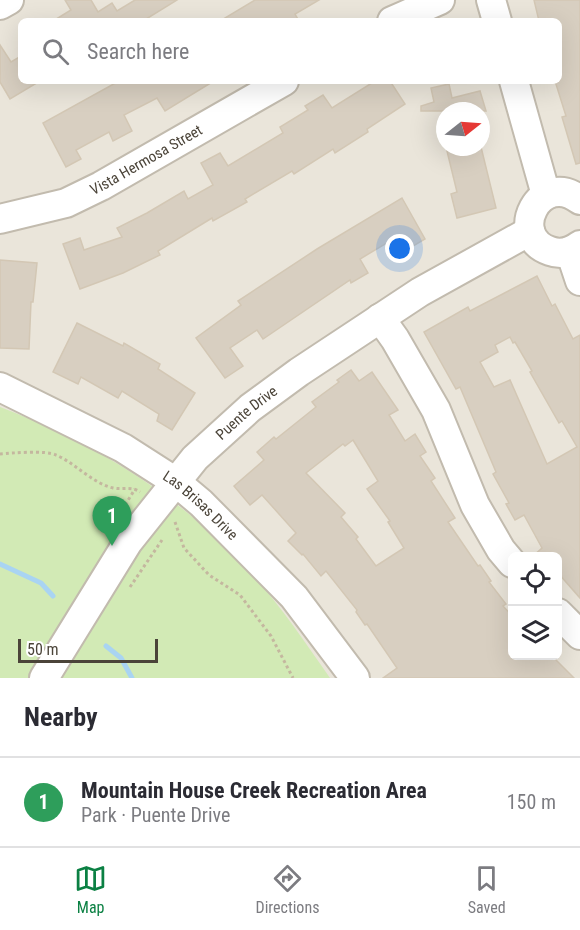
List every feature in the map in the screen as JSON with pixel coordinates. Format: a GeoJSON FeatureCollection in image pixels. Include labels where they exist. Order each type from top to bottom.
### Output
{"type":"FeatureCollection","features":[{"type":"Feature","properties":{"kind":"street"},"geometry":{"type":"LineString","coordinates":[[0,5],[9,0]]}},
{"type":"Feature","properties":{"kind":"street"},"geometry":{"type":"LineString","coordinates":[[399,18],[440,0]]}},
{"type":"Feature","properties":{"kind":"street"},"geometry":{"type":"LineString","coordinates":[[491,0],[496,18]]}},
{"type":"Feature","properties":{"kind":"street","name":"Vista Hermosa Street"},"geometry":{"type":"LineString","coordinates":[[0,219],[66,203],[101,186],[279,84]]}},
{"type":"Feature","properties":{"kind":"street"},"geometry":{"type":"LineString","coordinates":[[515,84],[546,195]]}},
{"type":"Feature","properties":{"kind":"street"},"geometry":{"type":"LineString","coordinates":[[580,200],[565,192],[546,195],[533,207],[529,219],[530,231],[534,239],[546,250],[562,253],[575,248],[580,281]]}},
{"type":"Feature","properties":{"kind":"street","name":"Puente Drive"},"geometry":{"type":"LineString","coordinates":[[44,678],[128,542],[195,458],[250,408],[299,372],[420,292],[530,231]]}},
{"type":"Feature","properties":{"kind":"street"},"geometry":{"type":"LineString","coordinates":[[380,318],[395,339],[436,410],[475,505],[508,557]]}},
{"type":"Feature","properties":{"kind":"street","name":"Las Brisas Drive"},"geometry":{"type":"LineString","coordinates":[[0,387],[123,448],[176,482],[201,503],[294,597],[355,678]]}},
{"type":"Feature","properties":{"kind":"street"},"geometry":{"type":"LineString","coordinates":[[562,617],[580,635]]}},
{"type":"Feature","properties":{"kind":"path"},"geometry":{"type":"LineString","coordinates":[[0,454],[24,452],[55,454],[89,478],[113,488],[135,489],[158,504],[175,521],[184,548],[209,575],[240,595],[272,636],[293,678]]}},
{"type":"Feature","properties":{"kind":"shaded area"},"geometry":{"type":"Polygon","coordinates":[[[0,0],[580,0],[580,678],[0,678],[0,0]]]}},
{"type":"Feature","properties":{"kind":"green space"},"geometry":{"type":"Polygon","coordinates":[[[0,407],[69,437],[135,474],[166,496],[224,545],[250,572],[292,624],[330,678],[0,678],[0,407]]]}},
{"type":"Feature","properties":{"kind":"building"},"geometry":{"type":"Polygon","coordinates":[[[65,0],[91,0],[98,12],[112,3],[117,11],[135,0],[177,0],[148,18],[58,18],[71,10],[65,0]]]}},
{"type":"Feature","properties":{"kind":"building"},"geometry":{"type":"Polygon","coordinates":[[[255,0],[319,0],[295,14],[297,18],[225,18],[255,0]]]}},
{"type":"Feature","properties":{"kind":"building"},"geometry":{"type":"Polygon","coordinates":[[[534,0],[580,0],[580,163],[576,164],[562,117],[566,116],[556,84],[562,84],[562,18],[538,18],[534,0]]]}},
{"type":"Feature","properties":{"kind":"building"},"geometry":{"type":"Polygon","coordinates":[[[0,45],[11,62],[18,58],[18,84],[35,84],[10,99],[0,82],[0,45]]]}},
{"type":"Feature","properties":{"kind":"building"},"geometry":{"type":"Polygon","coordinates":[[[114,84],[209,84],[165,111],[157,98],[124,115],[132,131],[113,141],[109,132],[76,150],[81,159],[66,167],[43,123],[114,84]]]}},
{"type":"Feature","properties":{"kind":"building"},"geometry":{"type":"Polygon","coordinates":[[[370,84],[392,84],[405,104],[335,153],[333,149],[294,174],[292,171],[245,199],[247,202],[213,221],[212,218],[158,251],[160,255],[123,273],[80,289],[63,244],[80,238],[84,250],[122,237],[117,228],[184,191],[188,199],[213,185],[201,163],[220,153],[228,166],[283,133],[280,127],[308,110],[305,106],[323,95],[332,108],[370,84]]]}},
{"type":"Feature","properties":{"kind":"building"},"geometry":{"type":"Polygon","coordinates":[[[449,84],[452,98],[480,91],[483,102],[436,102],[436,111],[421,111],[421,106],[434,102],[431,88],[449,84]]]}},
{"type":"Feature","properties":{"kind":"building"},"geometry":{"type":"Polygon","coordinates":[[[448,156],[483,156],[496,208],[457,218],[451,194],[457,192],[448,156]]]}},
{"type":"Feature","properties":{"kind":"building"},"geometry":{"type":"Polygon","coordinates":[[[402,198],[425,239],[403,252],[395,238],[360,259],[368,273],[351,283],[350,280],[263,339],[257,330],[230,348],[243,366],[225,378],[196,338],[241,305],[238,301],[317,249],[402,198]]]}},
{"type":"Feature","properties":{"kind":"building"},"geometry":{"type":"Polygon","coordinates":[[[0,260],[37,263],[33,302],[31,302],[29,349],[0,348],[0,260]]]}},
{"type":"Feature","properties":{"kind":"building"},"geometry":{"type":"Polygon","coordinates":[[[537,276],[552,306],[555,304],[573,339],[580,335],[580,598],[562,578],[562,552],[538,552],[542,548],[524,515],[515,520],[506,504],[509,503],[493,474],[496,472],[460,387],[456,389],[424,332],[468,307],[470,311],[537,276]],[[510,337],[495,345],[498,352],[480,362],[494,387],[510,380],[547,464],[577,447],[562,421],[559,423],[515,342],[513,343],[510,337]]]}},
{"type":"Feature","properties":{"kind":"building"},"geometry":{"type":"Polygon","coordinates":[[[77,323],[123,346],[124,343],[160,364],[158,369],[195,393],[172,430],[157,421],[159,414],[122,391],[118,398],[81,377],[78,384],[53,372],[77,323]]]}},
{"type":"Feature","properties":{"kind":"building"},"geometry":{"type":"Polygon","coordinates":[[[351,370],[359,381],[372,372],[398,410],[389,415],[405,441],[415,434],[426,452],[420,456],[435,478],[431,481],[455,518],[448,522],[506,604],[503,606],[508,612],[508,660],[556,660],[574,678],[383,678],[397,668],[356,612],[357,610],[326,571],[321,576],[303,554],[288,541],[296,533],[262,495],[250,505],[234,486],[264,460],[257,452],[316,407],[312,402],[339,382],[337,380],[351,370]],[[353,440],[345,446],[343,444],[306,473],[345,513],[341,517],[358,537],[356,539],[376,566],[404,548],[388,522],[390,521],[367,489],[378,481],[353,440]]]}},
{"type":"Feature","properties":{"kind":"waterway"},"geometry":{"type":"LineString","coordinates":[[0,564],[41,583],[53,596]]}},
{"type":"Feature","properties":{"kind":"waterway"},"geometry":{"type":"LineString","coordinates":[[106,646],[121,658],[132,678]]}},
{"type":"Feature","properties":{"kind":"place","name":"Mountain House Creek Recreation Area"},"geometry":{"type":"Point","coordinates":[112,546]}}]}
